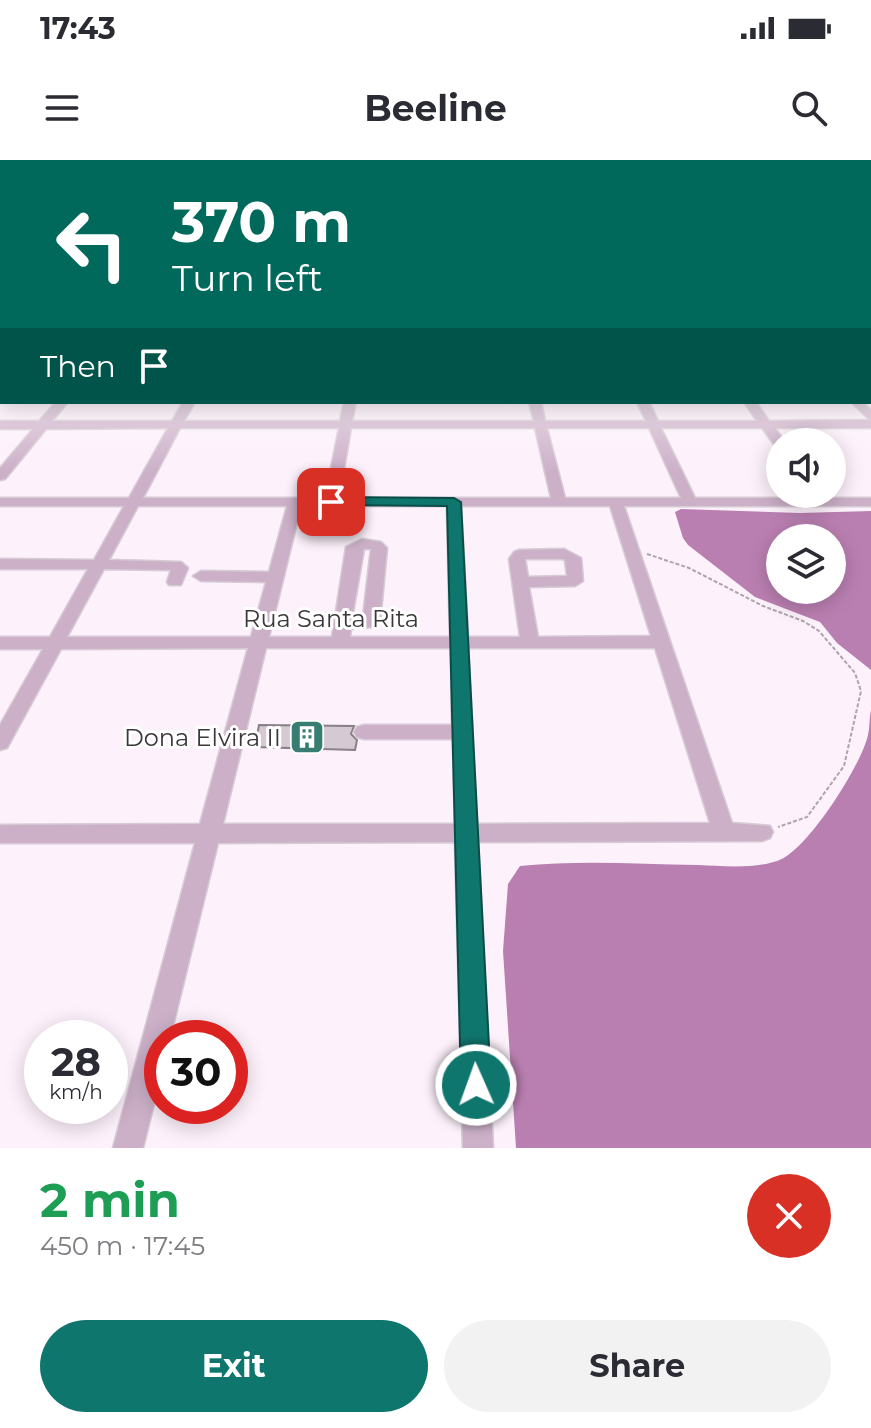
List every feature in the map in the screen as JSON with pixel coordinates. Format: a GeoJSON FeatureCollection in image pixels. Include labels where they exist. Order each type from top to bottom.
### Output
{"type":"FeatureCollection","features":[{"type":"Feature","properties":{"kind":"street"},"geometry":{"type":"LineString","coordinates":[[0,476],[60,404]]}},
{"type":"Feature","properties":{"kind":"street"},"geometry":{"type":"LineString","coordinates":[[0,743],[9,710],[56,643],[188,404]]}},
{"type":"Feature","properties":{"kind":"street"},"geometry":{"type":"LineString","coordinates":[[331,502],[350,404]]}},
{"type":"Feature","properties":{"kind":"street"},"geometry":{"type":"LineString","coordinates":[[535,404],[559,502]]}},
{"type":"Feature","properties":{"kind":"street"},"geometry":{"type":"LineString","coordinates":[[644,404],[690,502]]}},
{"type":"Feature","properties":{"kind":"street"},"geometry":{"type":"LineString","coordinates":[[751,404],[769,428]]}},
{"type":"Feature","properties":{"kind":"street"},"geometry":{"type":"LineString","coordinates":[[0,425],[871,424]]}},
{"type":"Feature","properties":{"kind":"street"},"geometry":{"type":"LineString","coordinates":[[0,502],[766,500]]}},
{"type":"Feature","properties":{"kind":"street"},"geometry":{"type":"LineString","coordinates":[[846,500],[871,502]]}},
{"type":"Feature","properties":{"kind":"street"},"geometry":{"type":"LineString","coordinates":[[128,1148],[295,502]]}},
{"type":"Feature","properties":{"kind":"street"},"geometry":{"type":"LineString","coordinates":[[454,502],[478,1148]]}},
{"type":"Feature","properties":{"kind":"street"},"geometry":{"type":"LineString","coordinates":[[616,502],[724,832]]}},
{"type":"Feature","properties":{"kind":"street"},"geometry":{"type":"LineString","coordinates":[[0,564],[175,565],[180,568],[175,582]]}},
{"type":"Feature","properties":{"kind":"street"},"geometry":{"type":"LineString","coordinates":[[201,576],[276,577]]}},
{"type":"Feature","properties":{"kind":"street"},"geometry":{"type":"LineString","coordinates":[[521,582],[530,642]]}},
{"type":"Feature","properties":{"kind":"street","name":"Rua Santa Rita"},"geometry":{"type":"LineString","coordinates":[[0,643],[259,642],[342,633],[459,642],[662,642]]}},
{"type":"Feature","properties":{"kind":"street"},"geometry":{"type":"LineString","coordinates":[[364,732],[462,732]]}},
{"type":"Feature","properties":{"kind":"street"},"geometry":{"type":"LineString","coordinates":[[0,834],[762,832]]}},
{"type":"Feature","properties":{"kind":"path"},"geometry":{"type":"LineString","coordinates":[[631,548],[689,568],[763,606],[803,621],[819,631],[855,673],[861,691],[844,766],[807,817],[762,832]]}},
{"type":"Feature","properties":{"kind":"shaded area"},"geometry":{"type":"Polygon","coordinates":[[[681,509],[800,513],[871,511],[871,670],[837,643],[820,622],[773,604],[846,604],[846,524],[766,524],[766,601],[755,597],[683,538],[675,512],[681,509]]]}},
{"type":"Feature","properties":{"kind":"shaded area"},"geometry":{"type":"Polygon","coordinates":[[[871,710],[871,1148],[516,1148],[503,951],[508,884],[520,866],[587,863],[738,866],[777,861],[803,842],[844,786],[864,748],[871,710]]]}},
{"type":"Feature","properties":{"kind":"building","name":"Dona Elvira II"},"geometry":{"type":"Polygon","coordinates":[[[259,725],[354,726],[351,734],[357,740],[355,750],[255,747],[259,725]]]}},
{"type":"Feature","properties":{"kind":"place","name":"Dona Elvira II"},"geometry":{"type":"Point","coordinates":[307,737]}},
{"type":"Feature","properties":{"kind":"route"},"geometry":{"type":"LineString","coordinates":[[331,502],[454,502],[476,1085]]}}]}
